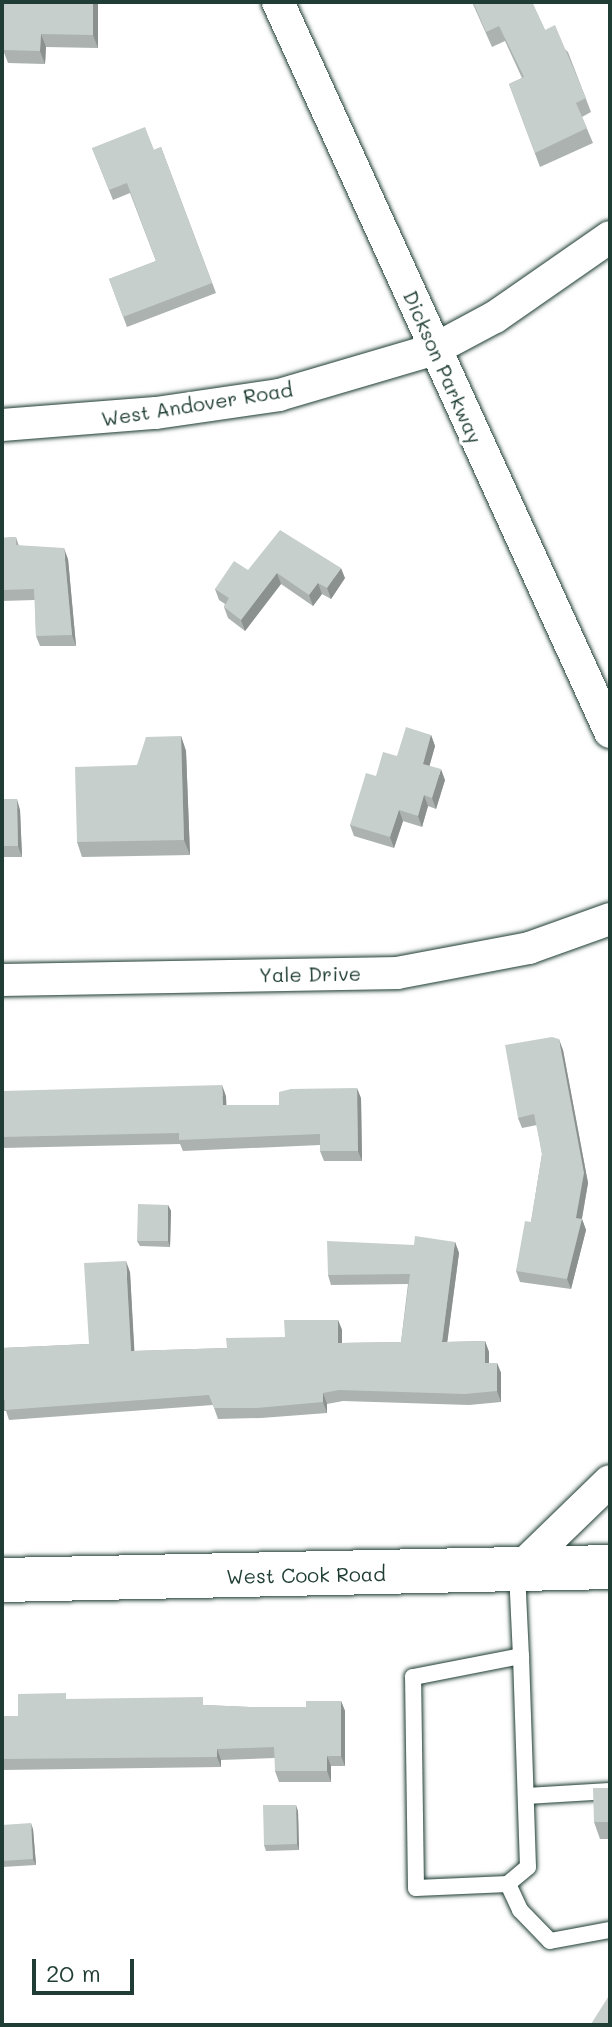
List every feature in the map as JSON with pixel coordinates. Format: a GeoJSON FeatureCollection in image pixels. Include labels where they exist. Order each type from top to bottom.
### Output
{"type":"FeatureCollection","features":[{"type":"Feature","properties":{"kind":"main road","name":"West Cook Road"},"geometry":{"type":"LineString","coordinates":[[2,1580],[610,1567]]}},
{"type":"Feature","properties":{"kind":"street","name":"Dickson Parkway"},"geometry":{"type":"LineString","coordinates":[[278,2],[610,732]]}},
{"type":"Feature","properties":{"kind":"street","name":"West Andover Road"},"geometry":{"type":"LineString","coordinates":[[2,425],[156,413],[279,395],[435,349],[495,317],[610,237]]}},
{"type":"Feature","properties":{"kind":"street","name":"Yale Drive"},"geometry":{"type":"LineString","coordinates":[[2,980],[397,973],[529,948],[610,919]]}},
{"type":"Feature","properties":{"kind":"street"},"geometry":{"type":"LineString","coordinates":[[517,1571],[610,1481]]}},
{"type":"Feature","properties":{"kind":"lane"},"geometry":{"type":"LineString","coordinates":[[517,1571],[521,1656],[528,1867],[508,1884],[416,1888],[413,1677],[521,1656]]}},
{"type":"Feature","properties":{"kind":"lane"},"geometry":{"type":"LineString","coordinates":[[526,1796],[610,1791]]}},
{"type":"Feature","properties":{"kind":"lane"},"geometry":{"type":"LineString","coordinates":[[508,1884],[520,1910],[550,1941],[610,1930]]}},
{"type":"Feature","properties":{"kind":"building"},"geometry":{"type":"Polygon","coordinates":[[[2,2],[93,2],[93,35],[41,34],[40,51],[3,50],[2,2]]]}},
{"type":"Feature","properties":{"kind":"building"},"geometry":{"type":"Polygon","coordinates":[[[473,2],[532,2],[545,30],[555,25],[586,98],[576,103],[587,128],[535,153],[509,84],[524,77],[499,26],[486,32],[473,2]]]}},
{"type":"Feature","properties":{"kind":"building"},"geometry":{"type":"Polygon","coordinates":[[[145,127],[154,150],[161,147],[212,283],[123,317],[109,279],[156,261],[127,183],[109,190],[92,148],[145,127]]]}},
{"type":"Feature","properties":{"kind":"building"},"geometry":{"type":"Polygon","coordinates":[[[280,530],[341,568],[327,588],[318,583],[309,595],[277,573],[241,620],[224,607],[229,598],[215,589],[234,561],[248,570],[280,530]]]}},
{"type":"Feature","properties":{"kind":"building"},"geometry":{"type":"Polygon","coordinates":[[[16,537],[16,545],[64,548],[72,635],[36,636],[34,589],[2,590],[2,538],[16,537]]]}},
{"type":"Feature","properties":{"kind":"building"},"geometry":{"type":"Polygon","coordinates":[[[406,727],[431,735],[423,764],[441,769],[432,798],[424,795],[418,816],[399,810],[390,837],[350,825],[366,773],[376,776],[383,752],[397,756],[406,727]]]}},
{"type":"Feature","properties":{"kind":"building"},"geometry":{"type":"Polygon","coordinates":[[[181,736],[184,840],[77,842],[75,767],[137,765],[146,737],[181,736]]]}},
{"type":"Feature","properties":{"kind":"building"},"geometry":{"type":"Polygon","coordinates":[[[2,799],[17,799],[18,846],[2,846],[2,799]]]}},
{"type":"Feature","properties":{"kind":"building"},"geometry":{"type":"Polygon","coordinates":[[[552,1037],[559,1039],[584,1173],[576,1218],[582,1219],[567,1279],[516,1271],[525,1221],[531,1222],[542,1154],[534,1114],[518,1118],[505,1045],[552,1037]]]}},
{"type":"Feature","properties":{"kind":"building"},"geometry":{"type":"Polygon","coordinates":[[[222,1085],[223,1105],[279,1105],[279,1092],[291,1089],[357,1088],[358,1151],[320,1151],[320,1134],[179,1140],[179,1133],[2,1137],[2,1091],[222,1085]]]}},
{"type":"Feature","properties":{"kind":"building"},"geometry":{"type":"Polygon","coordinates":[[[138,1204],[168,1205],[168,1241],[137,1241],[138,1204]]]}},
{"type":"Feature","properties":{"kind":"building"},"geometry":{"type":"Polygon","coordinates":[[[415,1236],[455,1242],[442,1342],[485,1341],[485,1363],[497,1363],[497,1391],[465,1394],[339,1390],[323,1393],[323,1402],[257,1408],[214,1408],[209,1395],[5,1410],[5,1400],[2,1400],[2,1348],[89,1344],[84,1263],[126,1261],[131,1351],[227,1348],[226,1338],[285,1337],[284,1320],[338,1320],[338,1343],[401,1342],[410,1274],[328,1275],[327,1241],[414,1245],[415,1236]]]}},
{"type":"Feature","properties":{"kind":"building"},"geometry":{"type":"Polygon","coordinates":[[[66,1693],[66,1699],[203,1697],[203,1705],[250,1707],[306,1707],[306,1701],[341,1701],[341,1756],[327,1756],[327,1771],[275,1771],[274,1747],[217,1749],[217,1757],[2,1759],[2,1716],[18,1716],[18,1694],[66,1693]]]}},
{"type":"Feature","properties":{"kind":"building"},"geometry":{"type":"Polygon","coordinates":[[[593,1788],[610,1788],[610,1822],[594,1822],[593,1788]]]}},
{"type":"Feature","properties":{"kind":"building"},"geometry":{"type":"Polygon","coordinates":[[[263,1805],[296,1805],[297,1844],[264,1845],[263,1805]]]}},
{"type":"Feature","properties":{"kind":"building"},"geometry":{"type":"Polygon","coordinates":[[[31,1823],[33,1859],[2,1861],[2,1825],[31,1823]]]}},
{"type":"Feature","properties":{"kind":"building"},"geometry":{"type":"Polygon","coordinates":[[[610,1994],[610,2025],[592,2025],[591,2024],[610,1994]]]}}]}
